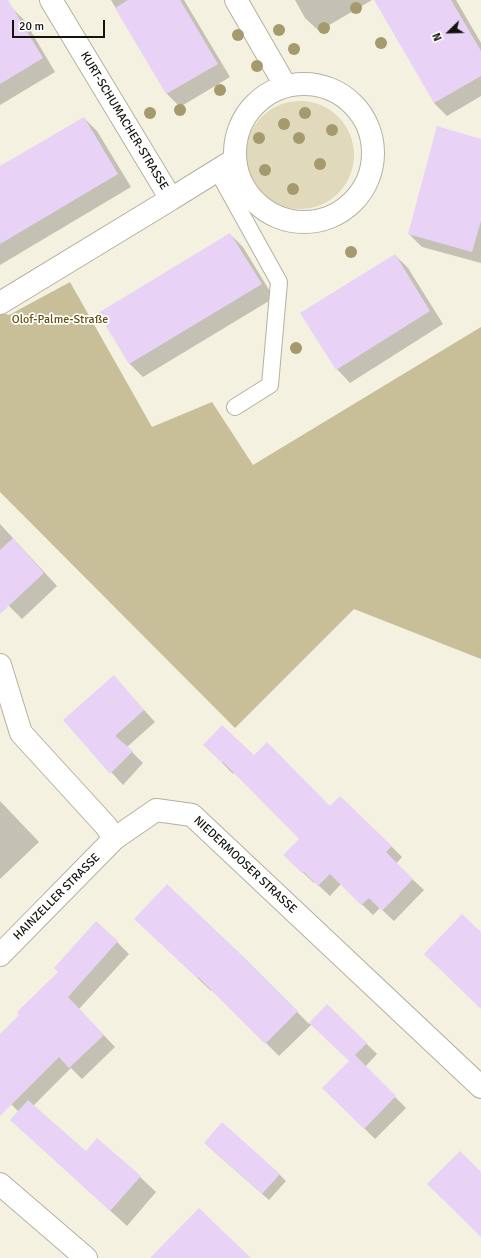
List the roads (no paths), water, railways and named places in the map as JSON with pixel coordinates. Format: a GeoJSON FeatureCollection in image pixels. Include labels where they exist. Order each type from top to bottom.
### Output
{"type":"FeatureCollection","features":[{"type":"Feature","properties":{"kind":"street","name":"KURT-SCHUMACHER-STRASSE"},"geometry":{"type":"LineString","coordinates":[[51,0],[171,199],[225,165]]}},
{"type":"Feature","properties":{"kind":"street"},"geometry":{"type":"LineString","coordinates":[[236,0],[285,85]]}},
{"type":"Feature","properties":{"kind":"street"},"geometry":{"type":"LineString","coordinates":[[309,82],[331,88],[351,101],[365,119],[373,142],[373,165],[365,187],[350,205],[330,218],[308,223],[284,220],[266,212],[250,198],[239,180],[225,165],[241,121],[252,105],[267,93],[285,85],[309,82]]}},
{"type":"Feature","properties":{"kind":"street"},"geometry":{"type":"LineString","coordinates":[[0,303],[171,199]]}},
{"type":"Feature","properties":{"kind":"street"},"geometry":{"type":"LineString","coordinates":[[0,665],[21,733],[106,826],[114,839]]}},
{"type":"Feature","properties":{"kind":"street","name":"NIEDERMOOSER STRASSE"},"geometry":{"type":"LineString","coordinates":[[114,839],[156,810],[192,815],[481,1087]]}},
{"type":"Feature","properties":{"kind":"street","name":"HAINZELLER STRASSE"},"geometry":{"type":"LineString","coordinates":[[0,955],[114,839]]}},
{"type":"Feature","properties":{"kind":"street"},"geometry":{"type":"LineString","coordinates":[[0,1184],[86,1258]]}},
{"type":"Feature","properties":{"kind":"lane"},"geometry":{"type":"LineString","coordinates":[[225,165],[279,282],[270,385],[234,407]]}},
{"type":"Feature","properties":{"kind":"park label","name":"Olof-Palme-Straße"},"geometry":{"type":"Point","coordinates":[60,320]}}]}
